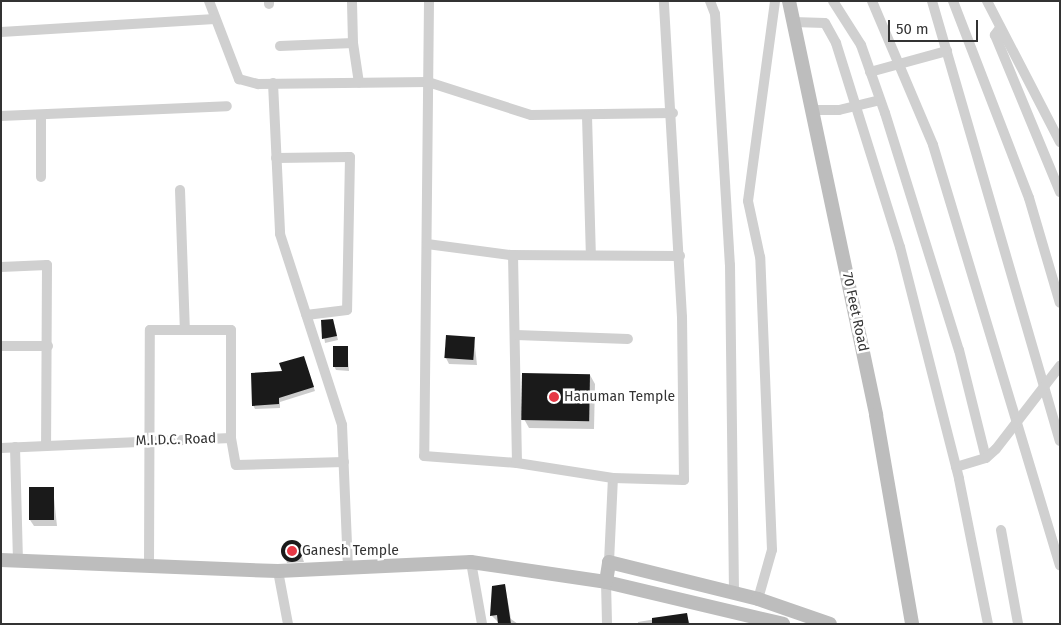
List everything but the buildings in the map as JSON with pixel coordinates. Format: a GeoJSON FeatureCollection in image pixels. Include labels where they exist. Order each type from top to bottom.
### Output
{"type":"FeatureCollection","features":[{"type":"Feature","properties":{"kind":"main road","name":"70 Feet Road"},"geometry":{"type":"LineString","coordinates":[[789,1],[876,415],[912,624]]}},
{"type":"Feature","properties":{"kind":"main road"},"geometry":{"type":"LineString","coordinates":[[1,560],[278,571],[471,562],[606,582],[735,617],[783,624]]}},
{"type":"Feature","properties":{"kind":"main road"},"geometry":{"type":"LineString","coordinates":[[606,582],[609,562],[758,599],[830,624]]}},
{"type":"Feature","properties":{"kind":"street"},"geometry":{"type":"LineString","coordinates":[[209,1],[239,79],[273,83],[428,82],[531,115],[588,116],[673,113]]}},
{"type":"Feature","properties":{"kind":"street"},"geometry":{"type":"LineString","coordinates":[[352,1],[353,43],[359,83]]}},
{"type":"Feature","properties":{"kind":"street"},"geometry":{"type":"LineString","coordinates":[[429,1],[424,456],[517,463],[613,478],[684,480],[680,256],[673,113],[664,1]]}},
{"type":"Feature","properties":{"kind":"street"},"geometry":{"type":"LineString","coordinates":[[710,1],[715,14],[730,265],[734,593]]}},
{"type":"Feature","properties":{"kind":"street"},"geometry":{"type":"LineString","coordinates":[[758,599],[772,550],[760,257],[748,201],[776,1]]}},
{"type":"Feature","properties":{"kind":"street"},"geometry":{"type":"LineString","coordinates":[[834,1],[861,45],[880,100],[959,350],[986,458]]}},
{"type":"Feature","properties":{"kind":"street"},"geometry":{"type":"LineString","coordinates":[[872,1],[896,62],[933,145],[1060,565]]}},
{"type":"Feature","properties":{"kind":"street"},"geometry":{"type":"LineString","coordinates":[[932,1],[1043,390],[1060,441]]}},
{"type":"Feature","properties":{"kind":"street"},"geometry":{"type":"LineString","coordinates":[[953,1],[1029,198],[1060,303]]}},
{"type":"Feature","properties":{"kind":"street"},"geometry":{"type":"LineString","coordinates":[[986,1],[1060,142]]}},
{"type":"Feature","properties":{"kind":"street"},"geometry":{"type":"LineString","coordinates":[[1,32],[215,19]]}},
{"type":"Feature","properties":{"kind":"street"},"geometry":{"type":"LineString","coordinates":[[793,22],[825,23],[836,43],[854,106],[900,247],[956,468],[988,624]]}},
{"type":"Feature","properties":{"kind":"street"},"geometry":{"type":"LineString","coordinates":[[1000,28],[995,35],[1060,192]]}},
{"type":"Feature","properties":{"kind":"street"},"geometry":{"type":"LineString","coordinates":[[280,46],[353,43]]}},
{"type":"Feature","properties":{"kind":"street"},"geometry":{"type":"LineString","coordinates":[[870,72],[896,62],[947,51]]}},
{"type":"Feature","properties":{"kind":"street"},"geometry":{"type":"LineString","coordinates":[[273,83],[280,234],[342,425],[348,568]]}},
{"type":"Feature","properties":{"kind":"street"},"geometry":{"type":"LineString","coordinates":[[812,110],[854,106],[880,100]]}},
{"type":"Feature","properties":{"kind":"street"},"geometry":{"type":"LineString","coordinates":[[1,116],[227,106]]}},
{"type":"Feature","properties":{"kind":"street"},"geometry":{"type":"LineString","coordinates":[[41,178],[42,115]]}},
{"type":"Feature","properties":{"kind":"street"},"geometry":{"type":"LineString","coordinates":[[588,116],[591,255]]}},
{"type":"Feature","properties":{"kind":"street"},"geometry":{"type":"LineString","coordinates":[[276,158],[350,156],[347,310],[306,315]]}},
{"type":"Feature","properties":{"kind":"street"},"geometry":{"type":"LineString","coordinates":[[180,190],[185,330]]}},
{"type":"Feature","properties":{"kind":"street"},"geometry":{"type":"LineString","coordinates":[[427,244],[513,255],[680,256]]}},
{"type":"Feature","properties":{"kind":"street"},"geometry":{"type":"LineString","coordinates":[[513,255],[517,463]]}},
{"type":"Feature","properties":{"kind":"street"},"geometry":{"type":"LineString","coordinates":[[1,267],[47,264],[46,444]]}},
{"type":"Feature","properties":{"kind":"street"},"geometry":{"type":"LineString","coordinates":[[148,566],[150,330],[231,330],[231,438]]}},
{"type":"Feature","properties":{"kind":"street"},"geometry":{"type":"LineString","coordinates":[[516,335],[628,339]]}},
{"type":"Feature","properties":{"kind":"street"},"geometry":{"type":"LineString","coordinates":[[1,346],[48,346]]}},
{"type":"Feature","properties":{"kind":"street"},"geometry":{"type":"LineString","coordinates":[[956,468],[986,458],[1043,390],[1060,366]]}},
{"type":"Feature","properties":{"kind":"street","name":"M.I.D.C. Road"},"geometry":{"type":"LineString","coordinates":[[1,448],[46,444],[231,438],[236,465],[344,462]]}},
{"type":"Feature","properties":{"kind":"street"},"geometry":{"type":"LineString","coordinates":[[15,447],[18,561]]}},
{"type":"Feature","properties":{"kind":"street"},"geometry":{"type":"LineString","coordinates":[[609,562],[613,478]]}},
{"type":"Feature","properties":{"kind":"street"},"geometry":{"type":"LineString","coordinates":[[1001,530],[1018,624]]}},
{"type":"Feature","properties":{"kind":"street"},"geometry":{"type":"LineString","coordinates":[[471,562],[482,624]]}},
{"type":"Feature","properties":{"kind":"street"},"geometry":{"type":"LineString","coordinates":[[278,571],[288,624]]}},
{"type":"Feature","properties":{"kind":"street"},"geometry":{"type":"LineString","coordinates":[[606,582],[607,624]]}},
{"type":"Feature","properties":{"kind":"place","name":"Hanuman Temple"},"geometry":{"type":"Point","coordinates":[554,397]}},
{"type":"Feature","properties":{"kind":"place","name":"Ganesh Temple"},"geometry":{"type":"Point","coordinates":[292,551]}}]}
